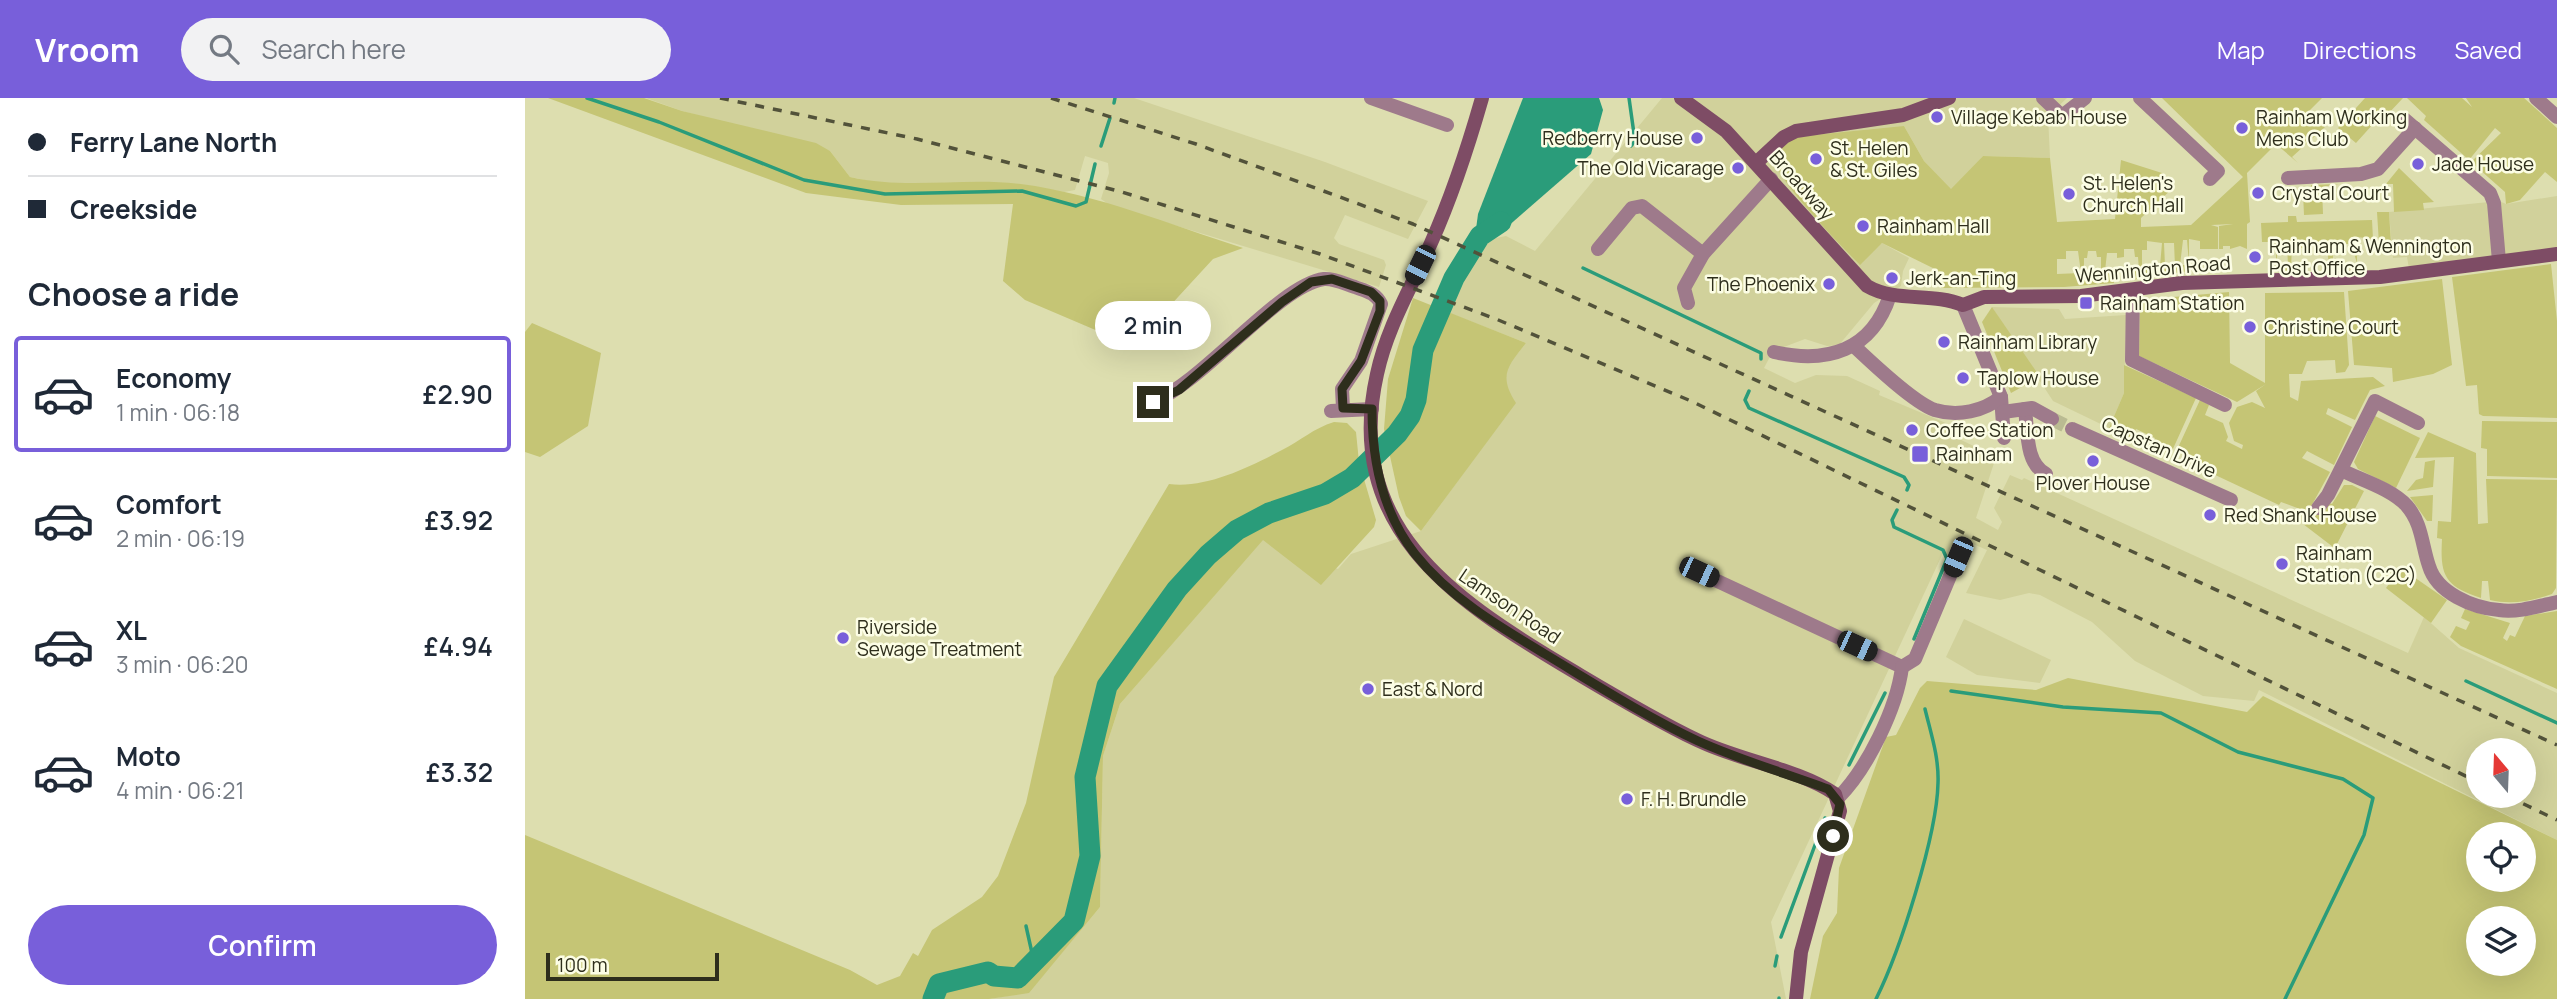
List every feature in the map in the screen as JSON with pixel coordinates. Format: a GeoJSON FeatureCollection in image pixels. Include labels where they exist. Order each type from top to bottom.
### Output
{"type":"FeatureCollection","features":[{"type":"Feature","properties":{"kind":"street"},"geometry":{"type":"LineString","coordinates":[[1371,98],[1447,125]]}},
{"type":"Feature","properties":{"kind":"street","name":"Lamson Road"},"geometry":{"type":"LineString","coordinates":[[1482,98],[1443,215],[1391,328],[1376,375],[1372,441],[1378,480],[1398,526],[1414,553],[1439,580],[1473,609],[1633,706],[1699,741],[1828,789],[1838,798]]}},
{"type":"Feature","properties":{"kind":"street"},"geometry":{"type":"LineString","coordinates":[[1756,163],[1784,137],[1796,131],[1903,115],[1949,98]]}},
{"type":"Feature","properties":{"kind":"street"},"geometry":{"type":"LineString","coordinates":[[2043,98],[2062,116],[2085,98]]}},
{"type":"Feature","properties":{"kind":"street"},"geometry":{"type":"LineString","coordinates":[[2140,98],[2218,171],[2210,179]]}},
{"type":"Feature","properties":{"kind":"street"},"geometry":{"type":"LineString","coordinates":[[2536,98],[2557,117]]}},
{"type":"Feature","properties":{"kind":"street","name":"Broadway"},"geometry":{"type":"LineString","coordinates":[[1687,101],[1726,131],[1867,286],[1891,295],[1942,298],[1963,306]]}},
{"type":"Feature","properties":{"kind":"street"},"geometry":{"type":"LineString","coordinates":[[2403,117],[2490,193],[2494,203],[2499,261]]}},
{"type":"Feature","properties":{"kind":"street"},"geometry":{"type":"LineString","coordinates":[[2288,178],[2361,174],[2378,169],[2415,128]]}},
{"type":"Feature","properties":{"kind":"street"},"geometry":{"type":"LineString","coordinates":[[1688,303],[1684,288],[1703,254],[1771,179]]}},
{"type":"Feature","properties":{"kind":"street"},"geometry":{"type":"LineString","coordinates":[[1598,249],[1632,208],[1642,205],[1703,254]]}},
{"type":"Feature","properties":{"kind":"street","name":"Wennington Road"},"geometry":{"type":"LineString","coordinates":[[1963,306],[1984,297],[2081,296],[2182,283],[2357,279],[2557,254]]}},
{"type":"Feature","properties":{"kind":"street"},"geometry":{"type":"LineString","coordinates":[[1153,402],[1179,390],[1311,282],[1332,279],[1371,292],[1381,304],[1359,366],[1342,389],[1337,410],[1372,409]]}},
{"type":"Feature","properties":{"kind":"street"},"geometry":{"type":"LineString","coordinates":[[2133,290],[2132,360],[2225,405]]}},
{"type":"Feature","properties":{"kind":"street"},"geometry":{"type":"LineString","coordinates":[[1774,352],[1811,358],[1830,356],[1854,346],[1887,309],[1891,295]]}},
{"type":"Feature","properties":{"kind":"street"},"geometry":{"type":"LineString","coordinates":[[1963,306],[2002,405],[2004,438]]}},
{"type":"Feature","properties":{"kind":"street"},"geometry":{"type":"LineString","coordinates":[[1854,346],[1882,373],[1935,410],[1986,410],[2002,405],[2025,410],[2032,408],[2052,419]]}},
{"type":"Feature","properties":{"kind":"street"},"geometry":{"type":"LineString","coordinates":[[2318,508],[2341,471],[2375,401],[2418,423]]}},
{"type":"Feature","properties":{"kind":"street"},"geometry":{"type":"LineString","coordinates":[[2025,410],[2032,461],[2037,469],[2046,474]]}},
{"type":"Feature","properties":{"kind":"street","name":"Capstan Drive"},"geometry":{"type":"LineString","coordinates":[[2072,429],[2231,500]]}},
{"type":"Feature","properties":{"kind":"street"},"geometry":{"type":"LineString","coordinates":[[2341,471],[2406,505],[2417,519],[2430,570],[2455,595],[2475,605],[2500,611],[2557,602]]}},
{"type":"Feature","properties":{"kind":"street"},"geometry":{"type":"LineString","coordinates":[[1796,999],[1801,952],[1840,811],[1838,798],[1864,764],[1896,697],[1902,667],[1915,659],[1958,557]]}},
{"type":"Feature","properties":{"kind":"street"},"geometry":{"type":"LineString","coordinates":[[1699,572],[1902,667]]}},
{"type":"Feature","properties":{"kind":"shaded area"},"geometry":{"type":"Polygon","coordinates":[[[548,98],[644,98],[682,111],[816,143],[830,151],[850,177],[893,183],[1000,182],[1049,189],[1133,211],[1243,248],[1213,259],[1133,346],[1025,300],[1003,281],[1013,204],[901,205],[806,193],[548,98]]]}},
{"type":"Feature","properties":{"kind":"shaded area"},"geometry":{"type":"Polygon","coordinates":[[[646,98],[1134,98],[1325,162],[1428,201],[1408,239],[1345,215],[1334,238],[1339,244],[1384,260],[1386,265],[1379,287],[1111,206],[1101,199],[1109,173],[1108,163],[1085,156],[1075,190],[1064,192],[1019,184],[883,184],[850,177],[830,151],[682,111],[646,98]]]}},
{"type":"Feature","properties":{"kind":"shaded area"},"geometry":{"type":"Polygon","coordinates":[[[1523,98],[1599,98],[1603,110],[1591,154],[1498,235],[1475,237],[1478,214],[1523,98]]]}},
{"type":"Feature","properties":{"kind":"shaded area"},"geometry":{"type":"Polygon","coordinates":[[[1662,98],[2067,98],[2048,116],[2050,158],[1983,156],[1951,190],[1924,161],[1904,126],[1779,170],[1859,264],[1882,243],[1909,258],[1903,271],[1901,286],[1874,303],[1839,345],[1827,346],[1805,339],[1773,351],[1764,368],[1795,383],[1816,375],[1847,376],[1880,391],[1879,395],[1953,426],[1951,435],[1996,457],[1976,518],[1998,530],[2002,522],[1994,508],[2010,475],[2022,480],[2024,478],[2408,653],[2424,617],[2459,648],[2557,693],[2557,840],[2536,829],[2536,822],[2521,822],[2493,808],[2536,808],[2536,738],[2466,738],[2466,794],[2259,690],[2254,701],[2203,696],[2135,661],[2092,622],[2040,595],[2029,593],[2000,600],[1966,593],[1987,550],[1964,540],[1955,559],[1943,553],[1771,922],[1786,999],[989,999],[1029,992],[1100,907],[1103,756],[1120,704],[1263,539],[1338,569],[1351,554],[1421,531],[1515,403],[1506,387],[1506,368],[1526,343],[1442,310],[1461,259],[1481,241],[1506,236],[1535,251],[1662,98]]]}},
{"type":"Feature","properties":{"kind":"shaded area"},"geometry":{"type":"Polygon","coordinates":[[[2162,98],[2322,98],[2308,112],[2325,127],[2292,157],[2298,163],[2276,144],[2247,173],[2250,222],[2247,224],[2247,249],[2240,246],[2230,249],[2230,246],[2223,246],[2223,249],[2219,249],[2219,226],[2233,224],[2211,225],[2218,227],[2218,249],[2200,249],[2200,241],[2189,239],[2189,264],[2187,240],[2183,240],[2180,265],[2188,265],[2188,271],[2131,280],[2131,271],[2139,270],[2138,257],[2135,257],[2134,249],[2124,249],[2124,257],[2117,258],[2117,253],[2107,253],[2105,271],[2113,271],[2114,283],[2064,287],[1941,288],[1943,273],[1882,243],[1860,265],[1794,193],[1779,171],[1776,160],[1778,149],[1794,137],[1904,126],[1924,161],[1951,189],[1983,156],[2050,158],[2057,222],[2115,219],[2121,160],[2162,173],[2175,186],[2141,218],[2141,227],[2191,225],[2243,177],[2162,98]],[[2147,241],[2147,250],[2142,250],[2142,267],[2160,266],[2162,243],[2147,241]],[[2164,243],[2165,266],[2175,266],[2174,243],[2164,243]],[[2066,251],[2066,259],[2057,259],[2057,274],[2081,273],[2078,251],[2066,251]],[[2088,251],[2087,258],[2084,258],[2084,272],[2101,272],[2101,257],[2097,257],[2096,251],[2088,251]]]}},
{"type":"Feature","properties":{"kind":"shaded area"},"geometry":{"type":"Polygon","coordinates":[[[2365,98],[2403,98],[2387,115],[2383,113],[2356,143],[2338,128],[2365,98]]]}},
{"type":"Feature","properties":{"kind":"shaded area"},"geometry":{"type":"Polygon","coordinates":[[[2407,98],[2462,98],[2472,107],[2466,98],[2524,98],[2557,128],[2557,182],[2545,172],[2520,200],[2506,204],[2505,192],[2471,162],[2501,133],[2495,128],[2469,160],[2424,120],[2426,116],[2407,98]]]}},
{"type":"Feature","properties":{"kind":"shaded area"},"geometry":{"type":"Polygon","coordinates":[[[2399,168],[2434,202],[2423,203],[2424,210],[2394,212],[2393,184],[2386,184],[2399,168]]]}},
{"type":"Feature","properties":{"kind":"shaded area"},"geometry":{"type":"Polygon","coordinates":[[[2339,184],[2322,187],[2323,214],[2304,215],[2303,193],[2311,193],[2311,185],[2339,184]]]}},
{"type":"Feature","properties":{"kind":"shaded area"},"geometry":{"type":"Polygon","coordinates":[[[2557,196],[2557,254],[2410,274],[2407,257],[2393,258],[2389,212],[2499,201],[2506,204],[2557,196]]]}},
{"type":"Feature","properties":{"kind":"shaded area"},"geometry":{"type":"Polygon","coordinates":[[[2377,212],[2389,212],[2391,243],[2379,244],[2377,212]]]}},
{"type":"Feature","properties":{"kind":"shaded area"},"geometry":{"type":"Polygon","coordinates":[[[2288,216],[2296,216],[2297,222],[2372,220],[2373,239],[2357,237],[2357,263],[2351,244],[2343,244],[2342,248],[2333,244],[2333,264],[2340,264],[2340,270],[2323,270],[2323,264],[2329,264],[2326,243],[2318,243],[2315,248],[2315,243],[2305,243],[2304,248],[2301,248],[2300,244],[2292,244],[2291,271],[2269,271],[2269,264],[2276,264],[2276,250],[2272,250],[2272,242],[2262,242],[2261,223],[2288,222],[2288,216]],[[2281,244],[2281,250],[2277,250],[2277,265],[2288,265],[2287,244],[2281,244]]]}},
{"type":"Feature","properties":{"kind":"shaded area"},"geometry":{"type":"Polygon","coordinates":[[[2551,264],[2557,321],[2557,418],[2483,416],[2479,414],[2477,385],[2466,386],[2452,277],[2551,264]]]}},
{"type":"Feature","properties":{"kind":"shaded area"},"geometry":{"type":"Polygon","coordinates":[[[2442,279],[2452,365],[2433,374],[2393,382],[2392,368],[2354,365],[2348,291],[2442,279]]]}},
{"type":"Feature","properties":{"kind":"shaded area"},"geometry":{"type":"Polygon","coordinates":[[[2229,292],[2230,363],[2265,383],[2265,293],[2344,292],[2349,365],[2345,372],[2336,373],[2335,360],[2307,361],[2302,374],[2289,374],[2290,397],[2298,401],[2301,381],[2373,377],[2385,386],[2370,390],[2355,420],[2328,408],[2326,414],[2352,427],[2334,465],[2307,451],[2302,458],[2330,472],[2308,512],[2281,502],[2279,505],[2194,465],[2196,460],[2176,452],[2200,400],[2209,405],[2205,415],[2223,423],[2228,437],[2226,441],[2242,449],[2243,445],[2234,441],[2229,423],[2237,407],[2252,402],[2265,408],[2256,391],[2266,384],[2237,402],[2139,356],[2140,300],[2229,292]]]}},
{"type":"Feature","properties":{"kind":"shaded area"},"geometry":{"type":"Polygon","coordinates":[[[1413,298],[1526,343],[1507,371],[1507,385],[1516,403],[1421,531],[1406,516],[1399,497],[1384,429],[1388,379],[1413,298]]]}},
{"type":"Feature","properties":{"kind":"shaded area"},"geometry":{"type":"Polygon","coordinates":[[[1992,307],[2059,309],[2065,319],[2126,315],[2124,393],[2109,428],[2053,401],[1992,307]]]}},
{"type":"Feature","properties":{"kind":"shaded area"},"geometry":{"type":"Polygon","coordinates":[[[1992,307],[2040,377],[2011,393],[1982,322],[1992,307]]]}},
{"type":"Feature","properties":{"kind":"shaded area"},"geometry":{"type":"Polygon","coordinates":[[[532,323],[601,353],[588,426],[540,457],[525,452],[525,332],[532,323]]]}},
{"type":"Feature","properties":{"kind":"shaded area"},"geometry":{"type":"Polygon","coordinates":[[[2124,365],[2196,398],[2172,451],[2154,442],[2155,438],[2136,429],[2132,438],[2109,428],[2124,393],[2124,365]]]}},
{"type":"Feature","properties":{"kind":"shaded area"},"geometry":{"type":"Polygon","coordinates":[[[2375,416],[2420,438],[2396,488],[2358,469],[2354,462],[2375,416]]]}},
{"type":"Feature","properties":{"kind":"shaded area"},"geometry":{"type":"Polygon","coordinates":[[[2482,421],[2557,422],[2557,478],[2487,476],[2487,449],[2481,448],[2482,421]]]}},
{"type":"Feature","properties":{"kind":"shaded area"},"geometry":{"type":"Polygon","coordinates":[[[1334,422],[1347,423],[1356,432],[1359,462],[1376,520],[1374,527],[1321,585],[1263,540],[1120,704],[1103,756],[1100,907],[1029,993],[989,999],[525,999],[525,835],[850,970],[877,985],[900,976],[913,953],[918,956],[932,930],[982,897],[998,876],[1026,803],[1054,677],[1169,484],[1197,483],[1242,470],[1334,422]]]}},
{"type":"Feature","properties":{"kind":"shaded area"},"geometry":{"type":"Polygon","coordinates":[[[2428,432],[2476,453],[2478,524],[2488,523],[2486,479],[2557,480],[2556,588],[2552,594],[2521,602],[2490,600],[2488,581],[2482,581],[2481,598],[2459,589],[2447,578],[2442,562],[2442,539],[2437,538],[2438,521],[2451,522],[2454,457],[2415,458],[2428,432]]]}},
{"type":"Feature","properties":{"kind":"shaded area"},"geometry":{"type":"Polygon","coordinates":[[[2435,460],[2433,487],[2407,491],[2416,480],[2423,478],[2425,462],[2435,460]]]}},
{"type":"Feature","properties":{"kind":"shaded area"},"geometry":{"type":"Polygon","coordinates":[[[2344,485],[2352,485],[2364,491],[2336,546],[2343,550],[2341,553],[2303,524],[2327,502],[2332,504],[2344,485]]]}},
{"type":"Feature","properties":{"kind":"shaded area"},"geometry":{"type":"Polygon","coordinates":[[[2433,495],[2432,521],[2427,521],[2410,497],[2433,495]]]}},
{"type":"Feature","properties":{"kind":"shaded area"},"geometry":{"type":"Polygon","coordinates":[[[2401,568],[2447,600],[2431,623],[2386,588],[2401,568]]]}},
{"type":"Feature","properties":{"kind":"shaded area"},"geometry":{"type":"Polygon","coordinates":[[[2465,609],[2510,623],[2503,638],[2507,641],[2510,635],[2515,637],[2525,616],[2557,611],[2557,689],[2461,646],[2450,637],[2456,626],[2466,630],[2470,622],[2461,618],[2465,609]]]}},
{"type":"Feature","properties":{"kind":"shaded area"},"geometry":{"type":"Polygon","coordinates":[[[1964,619],[2051,660],[2040,683],[1977,675],[1946,657],[1964,619]]]}},
{"type":"Feature","properties":{"kind":"shaded area"},"geometry":{"type":"Polygon","coordinates":[[[2068,678],[2247,712],[2263,696],[2466,795],[2466,808],[2492,808],[2520,822],[2466,822],[2466,892],[2536,892],[2536,830],[2557,840],[2557,999],[1810,999],[1823,936],[1837,913],[1839,868],[1886,737],[1896,735],[1920,688],[1927,681],[2036,690],[2068,678]]]}},
{"type":"Feature","properties":{"kind":"waterway"},"geometry":{"type":"LineString","coordinates":[[587,98],[659,122],[804,180],[885,194],[1022,191],[1076,206],[1086,202],[1095,164]]}},
{"type":"Feature","properties":{"kind":"waterway"},"geometry":{"type":"LineString","coordinates":[[1114,103],[1115,98]]}},
{"type":"Feature","properties":{"kind":"waterway"},"geometry":{"type":"LineString","coordinates":[[1629,98],[1635,141],[1631,146]]}},
{"type":"Feature","properties":{"kind":"waterway"},"geometry":{"type":"LineString","coordinates":[[1101,146],[1110,118]]}},
{"type":"Feature","properties":{"kind":"waterway"},"geometry":{"type":"LineString","coordinates":[[933,999],[939,984],[988,972],[994,976],[1018,978],[1074,921],[1090,856],[1085,777],[1107,686],[1177,589],[1208,555],[1237,530],[1269,513],[1325,494],[1352,478],[1397,434],[1410,416],[1416,400],[1423,350],[1454,278],[1480,236],[1501,222]]}},
{"type":"Feature","properties":{"kind":"waterway"},"geometry":{"type":"LineString","coordinates":[[1583,268],[1761,353],[1761,359]]}},
{"type":"Feature","properties":{"kind":"waterway"},"geometry":{"type":"LineString","coordinates":[[1749,391],[1745,400],[1749,408],[1904,477],[1909,485],[1907,490]]}},
{"type":"Feature","properties":{"kind":"waterway"},"geometry":{"type":"LineString","coordinates":[[1897,510],[1892,520],[1894,527],[1943,550],[1947,559],[1914,639]]}},
{"type":"Feature","properties":{"kind":"waterway"},"geometry":{"type":"LineString","coordinates":[[2466,681],[2557,723]]}},
{"type":"Feature","properties":{"kind":"waterway"},"geometry":{"type":"LineString","coordinates":[[1951,691],[2063,707],[2161,713],[2238,752],[2343,779],[2373,798],[2364,835],[2285,999]]}},
{"type":"Feature","properties":{"kind":"waterway"},"geometry":{"type":"LineString","coordinates":[[1849,765],[1885,693]]}},
{"type":"Feature","properties":{"kind":"waterway"},"geometry":{"type":"LineString","coordinates":[[1876,999],[1896,952],[1916,892],[1936,805],[1937,764],[1925,709]]}},
{"type":"Feature","properties":{"kind":"waterway"},"geometry":{"type":"LineString","coordinates":[[1781,937],[1825,818]]}},
{"type":"Feature","properties":{"kind":"waterway"},"geometry":{"type":"LineString","coordinates":[[1026,926],[1034,962]]}},
{"type":"Feature","properties":{"kind":"waterway"},"geometry":{"type":"LineString","coordinates":[[1775,966],[1777,956]]}},
{"type":"Feature","properties":{"kind":"tunnel"},"geometry":{"type":"LineString","coordinates":[[2052,419],[2072,429]]}},
{"type":"Feature","properties":{"kind":"railway"},"geometry":{"type":"LineString","coordinates":[[720,98],[917,139],[1122,192],[1320,254],[1496,319],[1691,401],[2466,776]]}},
{"type":"Feature","properties":{"kind":"railway"},"geometry":{"type":"LineString","coordinates":[[1051,98],[1196,144],[1413,224],[2557,745]]}},
{"type":"Feature","properties":{"kind":"railway"},"geometry":{"type":"LineString","coordinates":[[2532,808],[2557,820]]}},
{"type":"Feature","properties":{"kind":"place","name":"Village Kebab House"},"geometry":{"type":"Point","coordinates":[1937,117]}},
{"type":"Feature","properties":{"kind":"place","name":"Rainham Working Mens Club"},"geometry":{"type":"Point","coordinates":[2242,128]}},
{"type":"Feature","properties":{"kind":"place","name":"Redberry House"},"geometry":{"type":"Point","coordinates":[1697,138]}},
{"type":"Feature","properties":{"kind":"place","name":"St. Helen & St. Giles"},"geometry":{"type":"Point","coordinates":[1816,159]}},
{"type":"Feature","properties":{"kind":"place","name":"Jade House"},"geometry":{"type":"Point","coordinates":[2418,164]}},
{"type":"Feature","properties":{"kind":"place","name":"The Old Vicarage"},"geometry":{"type":"Point","coordinates":[1738,168]}},
{"type":"Feature","properties":{"kind":"place","name":"Crystal Court"},"geometry":{"type":"Point","coordinates":[2258,193]}},
{"type":"Feature","properties":{"kind":"place","name":"St. Helen's Church Hall"},"geometry":{"type":"Point","coordinates":[2069,194]}},
{"type":"Feature","properties":{"kind":"place","name":"Rainham Hall"},"geometry":{"type":"Point","coordinates":[1863,226]}},
{"type":"Feature","properties":{"kind":"place","name":"Rainham & Wennington Post Office"},"geometry":{"type":"Point","coordinates":[2255,257]}},
{"type":"Feature","properties":{"kind":"place","name":"Jerk-an-Ting"},"geometry":{"type":"Point","coordinates":[1892,278]}},
{"type":"Feature","properties":{"kind":"place","name":"The Phoenix"},"geometry":{"type":"Point","coordinates":[1829,284]}},
{"type":"Feature","properties":{"kind":"place","name":"Rainham Station"},"geometry":{"type":"Point","coordinates":[2086,303]}},
{"type":"Feature","properties":{"kind":"place","name":"Christine Court"},"geometry":{"type":"Point","coordinates":[2250,327]}},
{"type":"Feature","properties":{"kind":"place","name":"Rainham Library"},"geometry":{"type":"Point","coordinates":[1944,342]}},
{"type":"Feature","properties":{"kind":"place","name":"Taplow House"},"geometry":{"type":"Point","coordinates":[1963,378]}},
{"type":"Feature","properties":{"kind":"place","name":"Coffee Station"},"geometry":{"type":"Point","coordinates":[1912,430]}},
{"type":"Feature","properties":{"kind":"place","name":"Rainham"},"geometry":{"type":"Point","coordinates":[1920,454]}},
{"type":"Feature","properties":{"kind":"place","name":"Plover House"},"geometry":{"type":"Point","coordinates":[2093,461]}},
{"type":"Feature","properties":{"kind":"place","name":"Red Shank House"},"geometry":{"type":"Point","coordinates":[2210,515]}},
{"type":"Feature","properties":{"kind":"place","name":"Rainham Station (C2C)"},"geometry":{"type":"Point","coordinates":[2282,564]}},
{"type":"Feature","properties":{"kind":"place","name":"Riverside Sewage Treatment"},"geometry":{"type":"Point","coordinates":[843,638]}},
{"type":"Feature","properties":{"kind":"place","name":"East & Nord"},"geometry":{"type":"Point","coordinates":[1368,689]}},
{"type":"Feature","properties":{"kind":"place","name":"F. H. Brundle"},"geometry":{"type":"Point","coordinates":[1627,799]}},
{"type":"Feature","properties":{"kind":"route"},"geometry":{"type":"LineString","coordinates":[[1153,402],[1179,390],[1282,302],[1311,282],[1332,279],[1371,292],[1380,301],[1380,311],[1361,361],[1343,387],[1341,397],[1343,408],[1372,409],[1372,441],[1378,480],[1387,505],[1414,553],[1439,580],[1473,609],[1633,706],[1699,741],[1828,789],[1835,794],[1840,804],[1833,836]]}}]}
